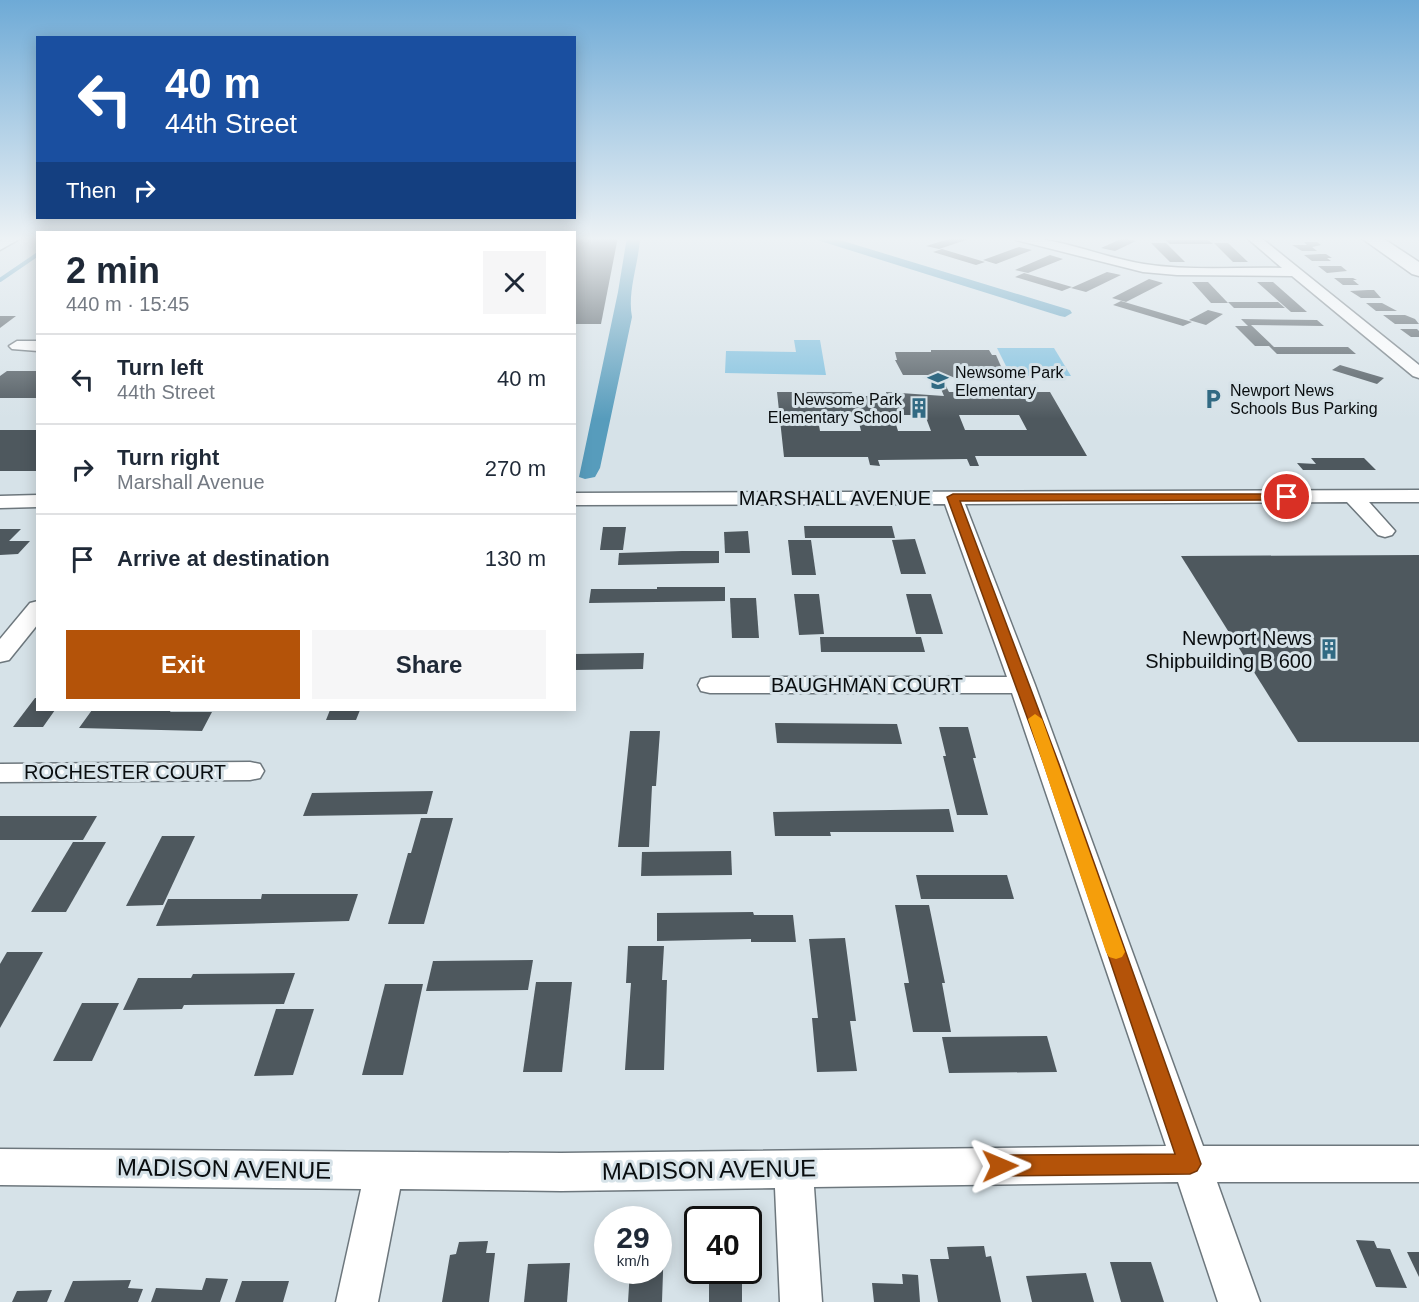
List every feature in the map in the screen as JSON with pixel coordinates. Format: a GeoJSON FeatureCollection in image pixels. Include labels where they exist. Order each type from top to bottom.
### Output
{"type":"FeatureCollection","features":[{"type":"Feature","properties":{"kind":"street"},"geometry":{"type":"LineString","coordinates":[[1327,298],[1419,373]]}},
{"type":"Feature","properties":{"kind":"street"},"geometry":{"type":"LineString","coordinates":[[17,346],[36,346]]}},
{"type":"Feature","properties":{"kind":"street","name":"MARSHALL AVENUE"},"geometry":{"type":"LineString","coordinates":[[576,499],[1419,496]]}},
{"type":"Feature","properties":{"kind":"street"},"geometry":{"type":"LineString","coordinates":[[953,497],[1023,686],[1239,1302]]}},
{"type":"Feature","properties":{"kind":"street"},"geometry":{"type":"LineString","coordinates":[[1353,497],[1385,531]]}},
{"type":"Feature","properties":{"kind":"street"},"geometry":{"type":"LineString","coordinates":[[0,502],[36,501]]}},
{"type":"Feature","properties":{"kind":"street"},"geometry":{"type":"LineString","coordinates":[[0,655],[36,610]]}},
{"type":"Feature","properties":{"kind":"street","name":"BAUGHMAN COURT"},"geometry":{"type":"LineString","coordinates":[[710,685],[1023,686]]}},
{"type":"Feature","properties":{"kind":"street","name":"ROCHESTER COURT"},"geometry":{"type":"LineString","coordinates":[[0,773],[250,771]]}},
{"type":"Feature","properties":{"kind":"street","name":"MADISON AVENUE"},"geometry":{"type":"LineString","coordinates":[[0,1167],[561,1172],[1190,1164],[1419,1164]]}},
{"type":"Feature","properties":{"kind":"street"},"geometry":{"type":"LineString","coordinates":[[793,1168],[801,1302]]}},
{"type":"Feature","properties":{"kind":"street"},"geometry":{"type":"LineString","coordinates":[[357,1302],[384,1171]]}},
{"type":"Feature","properties":{"kind":"shaded area"},"geometry":{"type":"Polygon","coordinates":[[[617,298],[631,298],[632,317],[600,468],[595,477],[585,479],[579,477],[617,298]]]}},
{"type":"Feature","properties":{"kind":"shaded area"},"geometry":{"type":"Polygon","coordinates":[[[794,340],[820,340],[826,375],[725,373],[726,351],[796,352],[794,340]]]}},
{"type":"Feature","properties":{"kind":"shaded area"},"geometry":{"type":"Polygon","coordinates":[[[997,348],[1054,348],[1071,376],[1011,376],[997,348]]]}},
{"type":"Feature","properties":{"kind":"building"},"geometry":{"type":"Polygon","coordinates":[[[576,298],[606,298],[601,324],[576,324],[576,298]]]}},
{"type":"Feature","properties":{"kind":"building"},"geometry":{"type":"Polygon","coordinates":[[[1112,298],[1134,298],[1126,302],[1112,298]]]}},
{"type":"Feature","properties":{"kind":"building"},"geometry":{"type":"Polygon","coordinates":[[[1206,298],[1223,298],[1228,303],[1211,303],[1206,298]]]}},
{"type":"Feature","properties":{"kind":"building"},"geometry":{"type":"Polygon","coordinates":[[[1275,298],[1291,298],[1307,312],[1291,312],[1275,298]]]}},
{"type":"Feature","properties":{"kind":"building"},"geometry":{"type":"Polygon","coordinates":[[[1121,301],[1192,322],[1183,326],[1113,305],[1121,301]]]}},
{"type":"Feature","properties":{"kind":"building"},"geometry":{"type":"Polygon","coordinates":[[[1228,302],[1278,302],[1285,308],[1234,308],[1228,302]]]}},
{"type":"Feature","properties":{"kind":"building"},"geometry":{"type":"Polygon","coordinates":[[[1366,303],[1382,303],[1397,311],[1376,311],[1366,303]]]}},
{"type":"Feature","properties":{"kind":"building"},"geometry":{"type":"Polygon","coordinates":[[[1208,310],[1223,314],[1206,325],[1189,320],[1208,310]]]}},
{"type":"Feature","properties":{"kind":"building"},"geometry":{"type":"Polygon","coordinates":[[[1383,315],[1405,315],[1415,319],[1419,324],[1395,324],[1383,315]]]}},
{"type":"Feature","properties":{"kind":"building"},"geometry":{"type":"Polygon","coordinates":[[[0,316],[16,316],[0,328],[0,316]]]}},
{"type":"Feature","properties":{"kind":"building"},"geometry":{"type":"Polygon","coordinates":[[[1241,319],[1317,320],[1324,326],[1251,325],[1274,347],[1348,347],[1356,354],[1277,354],[1269,346],[1255,346],[1235,326],[1248,326],[1241,319]]]}},
{"type":"Feature","properties":{"kind":"building"},"geometry":{"type":"Polygon","coordinates":[[[1400,329],[1417,329],[1419,337],[1411,337],[1400,329]]]}},
{"type":"Feature","properties":{"kind":"building","name":"Newsome Park Elementary School"},"geometry":{"type":"Polygon","coordinates":[[[931,350],[989,350],[992,355],[996,355],[1004,378],[942,378],[949,392],[1050,392],[1087,456],[975,456],[979,466],[970,466],[967,459],[878,460],[880,466],[870,465],[868,457],[784,457],[777,392],[852,392],[853,401],[860,401],[858,396],[887,396],[886,392],[944,396],[935,375],[903,375],[895,360],[897,360],[895,352],[931,352],[931,350]],[[817,415],[820,431],[861,431],[857,415],[817,415]],[[893,415],[898,431],[931,431],[925,415],[893,415]],[[959,415],[965,430],[1027,430],[1019,415],[959,415]]]}},
{"type":"Feature","properties":{"kind":"building"},"geometry":{"type":"Polygon","coordinates":[[[1340,365],[1384,378],[1377,384],[1332,370],[1340,365]]]}},
{"type":"Feature","properties":{"kind":"building"},"geometry":{"type":"Polygon","coordinates":[[[7,371],[36,371],[36,398],[0,398],[0,376],[7,371]]]}},
{"type":"Feature","properties":{"kind":"building"},"geometry":{"type":"Polygon","coordinates":[[[0,430],[36,430],[36,471],[0,471],[0,430]]]}},
{"type":"Feature","properties":{"kind":"building"},"geometry":{"type":"Polygon","coordinates":[[[1311,458],[1364,458],[1376,470],[1303,470],[1297,463],[1316,464],[1311,458]]]}},
{"type":"Feature","properties":{"kind":"building"},"geometry":{"type":"Polygon","coordinates":[[[804,526],[892,526],[895,538],[805,538],[804,526]]]}},
{"type":"Feature","properties":{"kind":"building"},"geometry":{"type":"Polygon","coordinates":[[[603,527],[626,527],[623,550],[600,550],[603,527]]]}},
{"type":"Feature","properties":{"kind":"building"},"geometry":{"type":"Polygon","coordinates":[[[0,529],[21,529],[9,541],[30,541],[18,554],[0,555],[0,529]]]}},
{"type":"Feature","properties":{"kind":"building"},"geometry":{"type":"Polygon","coordinates":[[[748,531],[750,553],[725,553],[724,532],[748,531]]]}},
{"type":"Feature","properties":{"kind":"building"},"geometry":{"type":"Polygon","coordinates":[[[915,539],[926,574],[901,574],[892,540],[915,539]]]}},
{"type":"Feature","properties":{"kind":"building"},"geometry":{"type":"Polygon","coordinates":[[[788,540],[811,540],[816,575],[792,575],[788,540]]]}},
{"type":"Feature","properties":{"kind":"building"},"geometry":{"type":"Polygon","coordinates":[[[719,551],[719,563],[618,565],[619,553],[719,551]]]}},
{"type":"Feature","properties":{"kind":"building","name":"Newport News Shipbuilding B 600"},"geometry":{"type":"Polygon","coordinates":[[[1419,555],[1419,742],[1298,742],[1181,556],[1419,555]]]}},
{"type":"Feature","properties":{"kind":"building"},"geometry":{"type":"Polygon","coordinates":[[[657,587],[725,587],[725,601],[589,603],[591,589],[657,589],[657,587]]]}},
{"type":"Feature","properties":{"kind":"building"},"geometry":{"type":"Polygon","coordinates":[[[794,594],[819,594],[824,634],[799,635],[794,594]]]}},
{"type":"Feature","properties":{"kind":"building"},"geometry":{"type":"Polygon","coordinates":[[[906,594],[931,594],[943,634],[916,634],[906,594]]]}},
{"type":"Feature","properties":{"kind":"building"},"geometry":{"type":"Polygon","coordinates":[[[730,598],[756,598],[759,638],[732,638],[730,598]]]}},
{"type":"Feature","properties":{"kind":"building"},"geometry":{"type":"Polygon","coordinates":[[[820,637],[921,637],[925,652],[821,652],[820,637]]]}},
{"type":"Feature","properties":{"kind":"building"},"geometry":{"type":"Polygon","coordinates":[[[644,653],[643,669],[576,670],[576,654],[644,653]]]}},
{"type":"Feature","properties":{"kind":"building"},"geometry":{"type":"Polygon","coordinates":[[[35,698],[36,711],[54,711],[43,727],[13,727],[35,698]]]}},
{"type":"Feature","properties":{"kind":"building"},"geometry":{"type":"Polygon","coordinates":[[[91,711],[212,712],[202,731],[79,728],[91,711]]]}},
{"type":"Feature","properties":{"kind":"building"},"geometry":{"type":"Polygon","coordinates":[[[330,711],[360,711],[356,720],[326,720],[330,711]]]}},
{"type":"Feature","properties":{"kind":"building"},"geometry":{"type":"Polygon","coordinates":[[[775,723],[897,724],[902,744],[777,743],[775,723]]]}},
{"type":"Feature","properties":{"kind":"building"},"geometry":{"type":"Polygon","coordinates":[[[939,727],[968,727],[976,758],[973,758],[988,815],[957,815],[943,756],[946,756],[939,727]]]}},
{"type":"Feature","properties":{"kind":"building"},"geometry":{"type":"Polygon","coordinates":[[[630,731],[660,731],[656,786],[652,786],[649,847],[618,847],[630,731]]]}},
{"type":"Feature","properties":{"kind":"building"},"geometry":{"type":"Polygon","coordinates":[[[433,791],[427,814],[303,816],[312,793],[433,791]]]}},
{"type":"Feature","properties":{"kind":"building"},"geometry":{"type":"Polygon","coordinates":[[[949,809],[954,832],[830,832],[831,836],[775,836],[773,812],[949,809]]]}},
{"type":"Feature","properties":{"kind":"building"},"geometry":{"type":"Polygon","coordinates":[[[0,816],[97,816],[83,840],[0,840],[0,816]]]}},
{"type":"Feature","properties":{"kind":"building"},"geometry":{"type":"Polygon","coordinates":[[[421,818],[453,818],[424,924],[388,924],[408,853],[411,853],[421,818]]]}},
{"type":"Feature","properties":{"kind":"building"},"geometry":{"type":"Polygon","coordinates":[[[162,836],[195,836],[163,905],[126,906],[162,836]]]}},
{"type":"Feature","properties":{"kind":"building"},"geometry":{"type":"Polygon","coordinates":[[[73,842],[106,842],[66,912],[31,912],[73,842]]]}},
{"type":"Feature","properties":{"kind":"building"},"geometry":{"type":"Polygon","coordinates":[[[731,851],[732,875],[641,876],[642,852],[731,851]]]}},
{"type":"Feature","properties":{"kind":"building"},"geometry":{"type":"Polygon","coordinates":[[[916,875],[1007,875],[1014,899],[921,899],[916,875]]]}},
{"type":"Feature","properties":{"kind":"building"},"geometry":{"type":"Polygon","coordinates":[[[262,894],[358,894],[349,921],[156,926],[168,899],[261,899],[262,894]]]}},
{"type":"Feature","properties":{"kind":"building"},"geometry":{"type":"Polygon","coordinates":[[[895,905],[929,905],[945,983],[942,983],[951,1032],[913,1032],[904,983],[909,983],[895,905]]]}},
{"type":"Feature","properties":{"kind":"building"},"geometry":{"type":"Polygon","coordinates":[[[753,912],[754,915],[793,915],[796,942],[751,942],[751,939],[657,941],[657,913],[753,912]]]}},
{"type":"Feature","properties":{"kind":"building"},"geometry":{"type":"Polygon","coordinates":[[[845,938],[856,1021],[850,1021],[857,1071],[817,1072],[812,1018],[818,1018],[809,939],[845,938]]]}},
{"type":"Feature","properties":{"kind":"building"},"geometry":{"type":"Polygon","coordinates":[[[628,946],[664,946],[662,980],[667,980],[664,1070],[625,1070],[631,983],[626,983],[628,946]]]}},
{"type":"Feature","properties":{"kind":"building"},"geometry":{"type":"Polygon","coordinates":[[[7,952],[43,952],[0,1028],[0,964],[7,952]]]}},
{"type":"Feature","properties":{"kind":"building"},"geometry":{"type":"Polygon","coordinates":[[[533,960],[528,990],[426,991],[433,961],[533,960]]]}},
{"type":"Feature","properties":{"kind":"building"},"geometry":{"type":"Polygon","coordinates":[[[295,973],[284,1004],[184,1005],[182,1009],[123,1010],[138,978],[191,978],[193,974],[295,973]]]}},
{"type":"Feature","properties":{"kind":"building"},"geometry":{"type":"Polygon","coordinates":[[[536,982],[572,982],[562,1072],[523,1072],[536,982]]]}},
{"type":"Feature","properties":{"kind":"building"},"geometry":{"type":"Polygon","coordinates":[[[385,984],[423,984],[403,1075],[362,1075],[385,984]]]}},
{"type":"Feature","properties":{"kind":"building"},"geometry":{"type":"Polygon","coordinates":[[[82,1003],[119,1003],[92,1061],[53,1061],[82,1003]]]}},
{"type":"Feature","properties":{"kind":"building"},"geometry":{"type":"Polygon","coordinates":[[[276,1009],[314,1009],[293,1075],[254,1076],[276,1009]]]}},
{"type":"Feature","properties":{"kind":"building"},"geometry":{"type":"Polygon","coordinates":[[[1047,1036],[1057,1072],[949,1073],[942,1037],[1047,1036]]]}},
{"type":"Feature","properties":{"kind":"building"},"geometry":{"type":"Polygon","coordinates":[[[1356,1240],[1374,1241],[1377,1248],[1390,1249],[1407,1288],[1376,1287],[1356,1240]]]}},
{"type":"Feature","properties":{"kind":"building"},"geometry":{"type":"Polygon","coordinates":[[[488,1241],[486,1253],[495,1253],[489,1302],[442,1302],[450,1255],[456,1254],[459,1242],[488,1241]]]}},
{"type":"Feature","properties":{"kind":"building"},"geometry":{"type":"Polygon","coordinates":[[[984,1246],[986,1257],[991,1256],[1001,1302],[938,1302],[930,1259],[949,1259],[947,1247],[984,1246]]]}},
{"type":"Feature","properties":{"kind":"building"},"geometry":{"type":"Polygon","coordinates":[[[1407,1252],[1419,1252],[1419,1277],[1407,1252]]]}},
{"type":"Feature","properties":{"kind":"building"},"geometry":{"type":"Polygon","coordinates":[[[1110,1262],[1151,1262],[1164,1302],[1121,1302],[1110,1262]]]}},
{"type":"Feature","properties":{"kind":"building"},"geometry":{"type":"Polygon","coordinates":[[[570,1263],[567,1302],[524,1302],[528,1264],[570,1263]]]}},
{"type":"Feature","properties":{"kind":"building"},"geometry":{"type":"Polygon","coordinates":[[[1086,1273],[1094,1302],[1032,1302],[1026,1276],[1086,1273]]]}},
{"type":"Feature","properties":{"kind":"building"},"geometry":{"type":"Polygon","coordinates":[[[902,1274],[918,1275],[920,1302],[874,1302],[872,1283],[903,1284],[902,1274]]]}},
{"type":"Feature","properties":{"kind":"building"},"geometry":{"type":"Polygon","coordinates":[[[206,1278],[228,1279],[220,1302],[151,1302],[156,1288],[202,1290],[206,1278]]]}},
{"type":"Feature","properties":{"kind":"building"},"geometry":{"type":"Polygon","coordinates":[[[131,1280],[128,1288],[143,1289],[138,1302],[64,1302],[73,1281],[131,1280]]]}},
{"type":"Feature","properties":{"kind":"building"},"geometry":{"type":"Polygon","coordinates":[[[242,1281],[289,1281],[283,1302],[235,1302],[242,1281]]]}},
{"type":"Feature","properties":{"kind":"building"},"geometry":{"type":"Polygon","coordinates":[[[629,1284],[663,1284],[662,1302],[628,1302],[629,1284]]]}},
{"type":"Feature","properties":{"kind":"building"},"geometry":{"type":"Polygon","coordinates":[[[709,1284],[742,1284],[742,1302],[709,1302],[709,1284]]]}},
{"type":"Feature","properties":{"kind":"building"},"geometry":{"type":"Polygon","coordinates":[[[52,1290],[47,1302],[12,1302],[17,1291],[52,1290]]]}},
{"type":"Feature","properties":{"kind":"waterway"},"geometry":{"type":"LineString","coordinates":[[1015,298],[1065,313]]}},
{"type":"Feature","properties":{"kind":"slow traffic"},"geometry":{"type":"LineString","coordinates":[[1035,719],[1116,952]]}},
{"type":"Feature","properties":{"kind":"place","name":"Newsome Park Elementary"},"geometry":{"type":"Point","coordinates":[938,381]}},
{"type":"Feature","properties":{"kind":"place","name":"Newport News Schools Bus Parking"},"geometry":{"type":"Point","coordinates":[1213,399]}},
{"type":"Feature","properties":{"kind":"place","name":"Newsome Park Elementary School"},"geometry":{"type":"Point","coordinates":[919,408]}},
{"type":"Feature","properties":{"kind":"place","name":"Newport News Shipbuilding B 600"},"geometry":{"type":"Point","coordinates":[1329,649]}},
{"type":"Feature","properties":{"kind":"route"},"geometry":{"type":"LineString","coordinates":[[1000,1166],[1190,1164],[1051,764],[953,497],[1287,497]]}}]}
